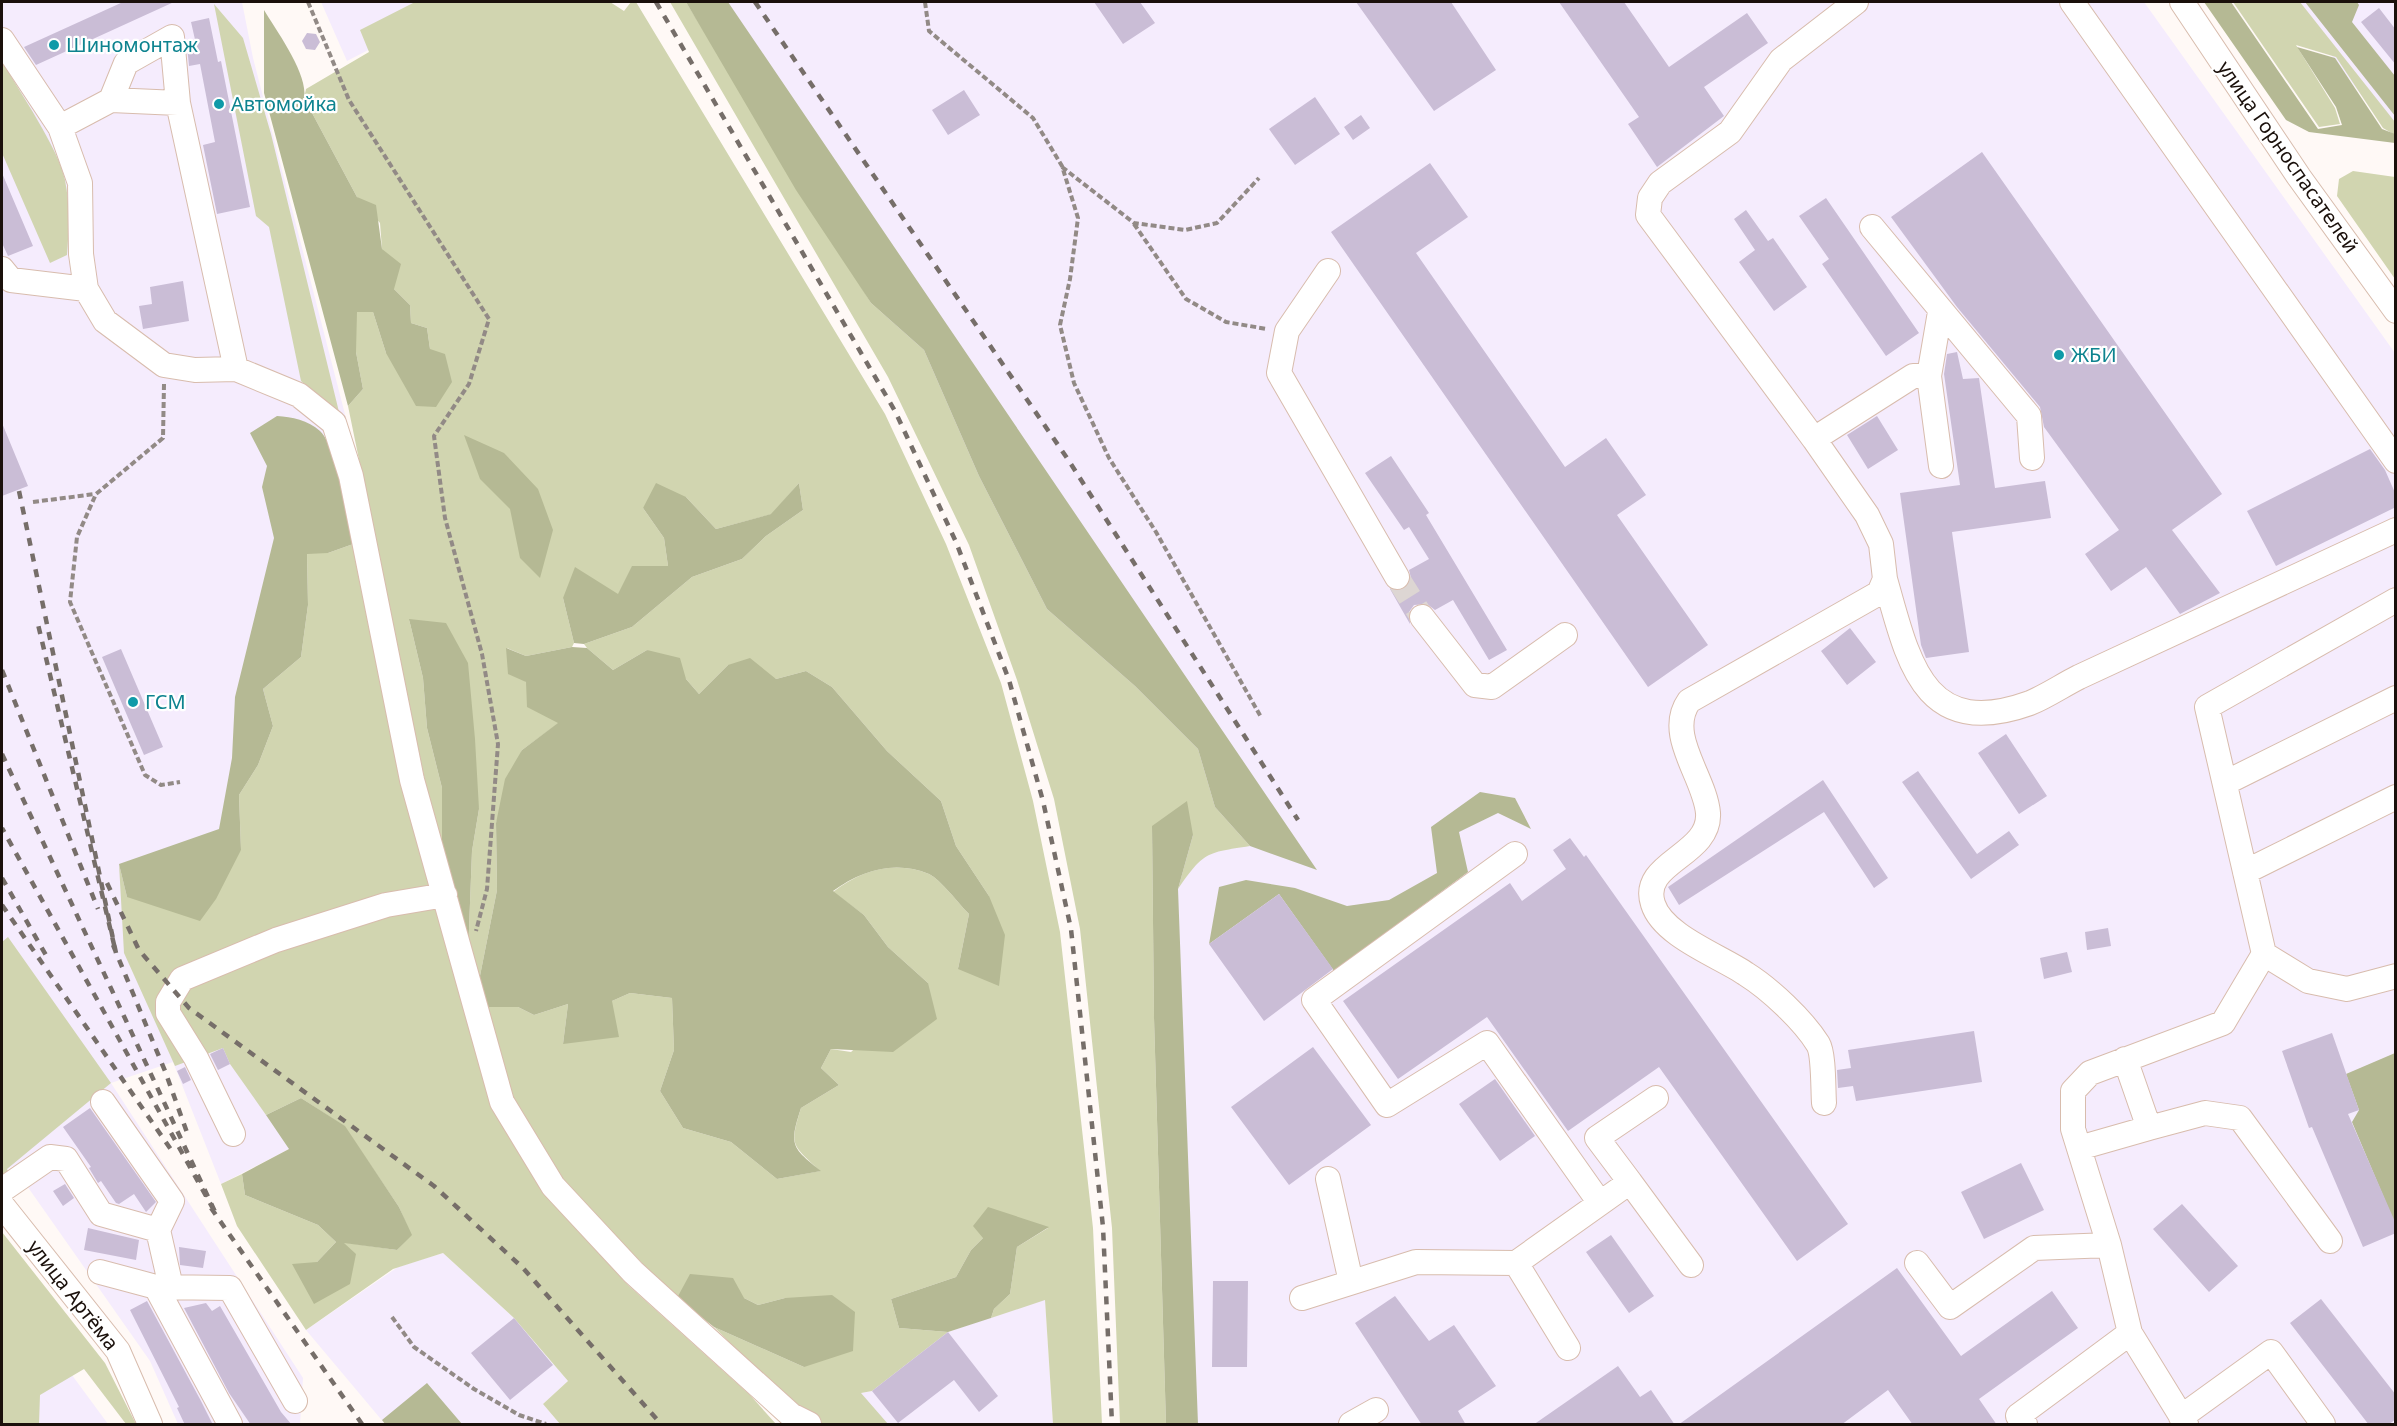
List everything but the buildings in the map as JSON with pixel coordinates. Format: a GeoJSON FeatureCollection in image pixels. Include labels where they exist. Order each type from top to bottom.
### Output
{"type":"FeatureCollection","features":[{"type":"Feature","properties":{"kind":"street"},"geometry":{"type":"LineString","coordinates":[[1856,2],[1781,60],[1730,132],[1660,183],[1650,198],[1648,215],[1814,439],[1867,515],[1881,544],[1885,579],[1906,654],[1928,691],[1950,706],[1972,713],[2000,710],[2031,702],[2079,677],[2396,530]]}},
{"type":"Feature","properties":{"kind":"street"},"geometry":{"type":"LineString","coordinates":[[2072,2],[2396,461]]}},
{"type":"Feature","properties":{"kind":"street","name":"улица Горноспасателей"},"geometry":{"type":"LineString","coordinates":[[2182,2],[2299,177],[2396,311]]}},
{"type":"Feature","properties":{"kind":"street"},"geometry":{"type":"LineString","coordinates":[[111,100],[126,63],[172,37],[178,103],[236,369]]}},
{"type":"Feature","properties":{"kind":"street"},"geometry":{"type":"LineString","coordinates":[[2,40],[60,127],[80,183],[81,254],[86,289],[105,321],[164,365],[195,370],[236,369],[298,395],[334,423],[351,476],[412,780],[502,1102],[553,1186],[633,1272],[798,1422]]}},
{"type":"Feature","properties":{"kind":"street"},"geometry":{"type":"LineString","coordinates":[[60,127],[111,100],[178,103]]}},
{"type":"Feature","properties":{"kind":"street"},"geometry":{"type":"LineString","coordinates":[[1872,227],[1940,312],[2029,416],[2032,458]]}},
{"type":"Feature","properties":{"kind":"street"},"geometry":{"type":"LineString","coordinates":[[2,269],[11,280],[86,289]]}},
{"type":"Feature","properties":{"kind":"street"},"geometry":{"type":"LineString","coordinates":[[1328,271],[1287,332],[1280,373],[1397,577]]}},
{"type":"Feature","properties":{"kind":"street"},"geometry":{"type":"LineString","coordinates":[[1940,312],[1929,376],[1941,466]]}},
{"type":"Feature","properties":{"kind":"street"},"geometry":{"type":"LineString","coordinates":[[1814,439],[1912,376],[1929,376]]}},
{"type":"Feature","properties":{"kind":"street"},"geometry":{"type":"LineString","coordinates":[[1824,1103],[1819,1046],[1783,1004],[1748,974],[1692,943],[1665,923],[1653,904],[1652,887],[1662,870],[1698,844],[1706,828],[1708,812],[1680,726],[1682,711],[1689,701],[1879,593],[1885,579]]}},
{"type":"Feature","properties":{"kind":"street"},"geometry":{"type":"LineString","coordinates":[[2323,1425],[2271,1352],[2184,1421],[2130,1333],[2109,1245],[2073,1129],[2073,1091],[2090,1073],[2223,1023],[2264,954],[2207,706],[2396,600]]}},
{"type":"Feature","properties":{"kind":"street"},"geometry":{"type":"LineString","coordinates":[[1422,617],[1475,685],[1492,687],[1565,635]]}},
{"type":"Feature","properties":{"kind":"street"},"geometry":{"type":"LineString","coordinates":[[2225,783],[2396,698]]}},
{"type":"Feature","properties":{"kind":"street"},"geometry":{"type":"LineString","coordinates":[[2245,872],[2396,797]]}},
{"type":"Feature","properties":{"kind":"street"},"geometry":{"type":"LineString","coordinates":[[1515,855],[1314,1000],[1387,1105],[1487,1042],[1600,1203]]}},
{"type":"Feature","properties":{"kind":"street"},"geometry":{"type":"LineString","coordinates":[[233,1134],[196,1058],[168,1013],[168,1002],[182,979],[276,940],[386,905],[445,896]]}},
{"type":"Feature","properties":{"kind":"street"},"geometry":{"type":"LineString","coordinates":[[2264,954],[2308,981],[2347,989],[2396,976]]}},
{"type":"Feature","properties":{"kind":"street"},"geometry":{"type":"LineString","coordinates":[[2125,1059],[2149,1128]]}},
{"type":"Feature","properties":{"kind":"street"},"geometry":{"type":"LineString","coordinates":[[1656,1098],[1597,1138],[1691,1265]]}},
{"type":"Feature","properties":{"kind":"street"},"geometry":{"type":"LineString","coordinates":[[103,1102],[172,1201],[158,1230],[164,1287],[230,1425]]}},
{"type":"Feature","properties":{"kind":"street"},"geometry":{"type":"LineString","coordinates":[[2079,1148],[2205,1113],[2240,1118],[2331,1241]]}},
{"type":"Feature","properties":{"kind":"street"},"geometry":{"type":"LineString","coordinates":[[2,1190],[50,1156],[66,1159],[101,1214],[158,1230]]}},
{"type":"Feature","properties":{"kind":"street"},"geometry":{"type":"LineString","coordinates":[[1328,1179],[1351,1282]]}},
{"type":"Feature","properties":{"kind":"street"},"geometry":{"type":"LineString","coordinates":[[1302,1298],[1416,1262],[1516,1263],[1630,1182]]}},
{"type":"Feature","properties":{"kind":"street","name":"улица Артёма"},"geometry":{"type":"LineString","coordinates":[[2,1205],[118,1351],[150,1425]]}},
{"type":"Feature","properties":{"kind":"street"},"geometry":{"type":"LineString","coordinates":[[1917,1263],[1950,1307],[2034,1248],[2109,1245]]}},
{"type":"Feature","properties":{"kind":"street"},"geometry":{"type":"LineString","coordinates":[[1516,1263],[1568,1348]]}},
{"type":"Feature","properties":{"kind":"street"},"geometry":{"type":"LineString","coordinates":[[100,1272],[164,1287],[230,1288],[295,1401]]}},
{"type":"Feature","properties":{"kind":"street"},"geometry":{"type":"LineString","coordinates":[[2025,1425],[2018,1416],[2130,1333]]}},
{"type":"Feature","properties":{"kind":"street"},"geometry":{"type":"LineString","coordinates":[[1351,1425],[1376,1410]]}},
{"type":"Feature","properties":{"kind":"path"},"geometry":{"type":"LineString","coordinates":[[308,2],[349,100],[489,319],[469,384],[434,436],[445,518],[482,654],[498,744],[486,889],[466,971]]}},
{"type":"Feature","properties":{"kind":"path"},"geometry":{"type":"LineString","coordinates":[[925,2],[929,31],[1033,118],[1062,166],[1078,218],[1070,279],[1060,325],[1074,383],[1109,458],[1156,532],[1261,717]]}},
{"type":"Feature","properties":{"kind":"path"},"geometry":{"type":"LineString","coordinates":[[1062,166],[1134,224],[1186,299],[1226,322],[1287,332]]}},
{"type":"Feature","properties":{"kind":"path"},"geometry":{"type":"LineString","coordinates":[[1134,224],[1185,230],[1217,224],[1259,178]]}},
{"type":"Feature","properties":{"kind":"path"},"geometry":{"type":"LineString","coordinates":[[164,365],[163,438],[96,494],[77,537],[70,602],[145,775],[160,785],[180,782]]}},
{"type":"Feature","properties":{"kind":"path"},"geometry":{"type":"LineString","coordinates":[[33,502],[96,494]]}},
{"type":"Feature","properties":{"kind":"path"},"geometry":{"type":"LineString","coordinates":[[392,1317],[414,1347],[474,1389],[519,1415],[546,1425]]}},
{"type":"Feature","properties":{"kind":"shaded area"},"geometry":{"type":"Polygon","coordinates":[[[2,2],[242,2],[253,58],[347,422],[222,839],[222,1044],[289,1149],[221,1184],[173,1062],[111,1083],[303,1378],[300,1424],[178,1424],[150,1361],[13,1166],[2,1173],[2,2]]]}},
{"type":"Feature","properties":{"kind":"shaded area"},"geometry":{"type":"Polygon","coordinates":[[[321,2],[461,2],[347,61],[321,2]]]}},
{"type":"Feature","properties":{"kind":"shaded area"},"geometry":{"type":"Polygon","coordinates":[[[724,2],[2144,2],[2395,353],[2395,1424],[1171,1424],[1166,870],[724,2]]]}},
{"type":"Feature","properties":{"kind":"shaded area"},"geometry":{"type":"Polygon","coordinates":[[[2291,2],[2395,2],[2395,140],[2291,2]]]}},
{"type":"Feature","properties":{"kind":"shaded area"},"geometry":{"type":"Polygon","coordinates":[[[443,1253],[514,1318],[568,1381],[543,1404],[560,1424],[385,1424],[306,1330],[398,1267],[443,1253]]]}},
{"type":"Feature","properties":{"kind":"shaded area"},"geometry":{"type":"Polygon","coordinates":[[[1045,1299],[1053,1424],[819,1424],[861,1393],[872,1391],[948,1332],[1045,1299]]]}},
{"type":"Feature","properties":{"kind":"shaded area"},"geometry":{"type":"Polygon","coordinates":[[[69,1371],[108,1424],[25,1424],[26,1397],[69,1371]]]}},
{"type":"Feature","properties":{"kind":"green space"},"geometry":{"type":"Polygon","coordinates":[[[415,2],[610,2],[624,11],[631,2],[636,2],[885,414],[946,544],[1001,683],[1033,801],[1060,932],[1093,1228],[1102,1424],[1053,1424],[1045,1300],[991,1318],[994,1309],[1010,1294],[1017,1247],[1048,1228],[983,1238],[971,1250],[956,1277],[891,1299],[899,1328],[948,1332],[872,1391],[861,1393],[888,1424],[818,1424],[805,1417],[714,1327],[804,1367],[785,1298],[758,1305],[744,1298],[677,1298],[560,1181],[515,1102],[484,1007],[518,1007],[534,1015],[568,1004],[563,1044],[612,1001],[630,993],[672,998],[674,1050],[660,1091],[683,1128],[731,1142],[777,1179],[820,1171],[795,1144],[794,1138],[801,1108],[839,1085],[821,1068],[831,1049],[851,1052],[928,983],[888,947],[864,915],[833,892],[867,873],[891,868],[916,870],[934,877],[969,914],[958,969],[989,896],[956,846],[941,801],[887,751],[832,687],[806,671],[776,679],[728,665],[699,694],[686,679],[647,650],[613,670],[587,648],[584,644],[632,627],[692,577],[742,559],[766,536],[803,510],[799,483],[772,514],[716,529],[686,497],[643,508],[664,538],[668,566],[619,594],[563,598],[574,643],[572,647],[526,656],[507,648],[526,682],[559,723],[522,750],[496,823],[497,890],[477,991],[468,955],[472,851],[479,809],[409,619],[423,678],[427,728],[442,788],[442,864],[348,406],[363,389],[356,352],[356,312],[373,312],[386,353],[430,349],[427,328],[411,323],[410,305],[394,289],[382,249],[380,223],[357,197],[304,98],[306,89],[369,52],[360,30],[415,2]]]}},
{"type":"Feature","properties":{"kind":"green space"},"geometry":{"type":"Polygon","coordinates":[[[670,2],[686,2],[871,303],[924,350],[979,476],[1047,609],[1135,686],[1198,749],[1215,807],[1250,846],[1223,850],[1207,856],[1200,861],[1178,889],[1193,835],[1152,826],[1154,1018],[1166,1424],[1120,1424],[1112,1228],[1080,929],[1054,799],[1017,680],[969,545],[888,377],[670,2]]]}},
{"type":"Feature","properties":{"kind":"green space"},"geometry":{"type":"Polygon","coordinates":[[[686,2],[728,2],[1317,870],[1250,846],[1215,807],[1198,749],[1135,686],[1047,609],[979,476],[924,350],[871,303],[796,190],[686,2]]]}},
{"type":"Feature","properties":{"kind":"green space"},"geometry":{"type":"Polygon","coordinates":[[[2204,2],[2231,2],[2318,129],[2342,125],[2336,107],[2297,47],[2335,58],[2382,129],[2395,134],[2395,143],[2309,132],[2286,120],[2204,2]]]}},
{"type":"Feature","properties":{"kind":"green space"},"geometry":{"type":"Polygon","coordinates":[[[2233,2],[2300,2],[2395,122],[2395,135],[2383,128],[2336,57],[2296,45],[2335,108],[2340,124],[2319,127],[2233,2]]]}},
{"type":"Feature","properties":{"kind":"green space"},"geometry":{"type":"Polygon","coordinates":[[[2305,2],[2357,2],[2359,5],[2352,22],[2395,76],[2395,116],[2305,2]]]}},
{"type":"Feature","properties":{"kind":"green space"},"geometry":{"type":"Polygon","coordinates":[[[214,4],[243,38],[271,134],[340,416],[301,381],[269,227],[256,216],[214,4]]]}},
{"type":"Feature","properties":{"kind":"green space"},"geometry":{"type":"Polygon","coordinates":[[[264,10],[297,65],[302,77],[304,98],[357,197],[376,205],[382,249],[401,264],[394,289],[410,305],[411,323],[427,328],[430,349],[445,354],[452,382],[436,407],[416,406],[386,353],[373,312],[357,312],[356,352],[363,389],[348,406],[264,93],[264,10]]]}},
{"type":"Feature","properties":{"kind":"green space"},"geometry":{"type":"Polygon","coordinates":[[[2,61],[47,137],[65,180],[69,218],[67,255],[50,263],[2,153],[2,61]]]}},
{"type":"Feature","properties":{"kind":"green space"},"geometry":{"type":"Polygon","coordinates":[[[2353,171],[2395,177],[2395,279],[2337,196],[2339,179],[2353,171]]]}},
{"type":"Feature","properties":{"kind":"green space"},"geometry":{"type":"Polygon","coordinates":[[[277,416],[294,418],[310,424],[326,439],[342,484],[356,543],[328,553],[307,554],[308,605],[301,657],[263,689],[273,726],[258,765],[239,795],[241,850],[216,899],[200,921],[127,897],[119,864],[219,829],[232,758],[235,697],[274,538],[262,487],[267,466],[250,433],[277,416]]]}},
{"type":"Feature","properties":{"kind":"green space"},"geometry":{"type":"Polygon","coordinates":[[[464,435],[504,453],[538,489],[553,530],[540,578],[520,558],[510,509],[480,479],[464,435]]]}},
{"type":"Feature","properties":{"kind":"green space"},"geometry":{"type":"Polygon","coordinates":[[[656,483],[686,497],[716,529],[771,514],[799,483],[803,510],[766,536],[742,559],[692,577],[632,627],[584,644],[574,643],[563,598],[575,567],[618,594],[632,566],[668,566],[664,538],[643,508],[656,483]]]}},
{"type":"Feature","properties":{"kind":"green space"},"geometry":{"type":"Polygon","coordinates":[[[356,543],[404,785],[545,1194],[628,1285],[750,1395],[776,1424],[560,1424],[543,1404],[568,1381],[514,1318],[443,1253],[393,1269],[306,1330],[237,1226],[221,1184],[242,1174],[245,1195],[318,1225],[336,1242],[317,1262],[314,1303],[342,1242],[397,1250],[411,1235],[399,1207],[344,1126],[301,1098],[266,1115],[230,1064],[223,1048],[175,1066],[124,953],[119,864],[127,897],[241,850],[239,795],[258,765],[273,726],[263,689],[301,657],[308,605],[307,553],[328,553],[356,543]]]}},
{"type":"Feature","properties":{"kind":"green space"},"geometry":{"type":"Polygon","coordinates":[[[409,619],[446,623],[468,663],[479,809],[472,851],[468,955],[442,864],[442,788],[427,728],[423,678],[409,619]]]}},
{"type":"Feature","properties":{"kind":"green space"},"geometry":{"type":"Polygon","coordinates":[[[572,647],[587,648],[613,670],[647,650],[680,658],[686,679],[699,694],[728,665],[750,658],[776,679],[806,671],[832,687],[887,751],[941,801],[956,846],[989,896],[1005,935],[999,986],[958,969],[969,914],[944,886],[929,874],[904,868],[879,869],[855,878],[833,891],[864,915],[888,947],[928,983],[937,1019],[893,1052],[831,1049],[821,1068],[839,1085],[801,1108],[794,1138],[798,1150],[821,1171],[777,1179],[731,1142],[683,1128],[660,1091],[674,1050],[672,998],[630,993],[612,1001],[619,1037],[563,1044],[568,1004],[534,1015],[518,1007],[484,1007],[477,991],[497,890],[496,823],[505,779],[522,750],[558,723],[527,707],[526,682],[508,674],[506,648],[526,656],[572,647]]]}},
{"type":"Feature","properties":{"kind":"green space"},"geometry":{"type":"Polygon","coordinates":[[[1480,792],[1515,798],[1531,829],[1498,813],[1459,832],[1468,872],[1334,971],[1279,894],[1209,944],[1219,887],[1246,880],[1295,888],[1347,906],[1389,900],[1437,873],[1431,827],[1480,792]]]}},
{"type":"Feature","properties":{"kind":"green space"},"geometry":{"type":"Polygon","coordinates":[[[1187,801],[1193,835],[1178,889],[1198,1424],[1166,1424],[1154,1018],[1152,826],[1187,801]]]}},
{"type":"Feature","properties":{"kind":"green space"},"geometry":{"type":"Polygon","coordinates":[[[8,937],[111,1083],[7,1169],[9,1173],[3,1175],[2,942],[8,937]]]}},
{"type":"Feature","properties":{"kind":"green space"},"geometry":{"type":"Polygon","coordinates":[[[2395,1053],[2395,1224],[2352,1122],[2359,1110],[2346,1074],[2395,1053]]]}},
{"type":"Feature","properties":{"kind":"green space"},"geometry":{"type":"Polygon","coordinates":[[[301,1098],[345,1126],[399,1207],[412,1235],[397,1250],[344,1243],[356,1254],[350,1284],[314,1304],[292,1264],[317,1262],[336,1242],[318,1225],[245,1195],[242,1174],[289,1149],[266,1115],[301,1098]]]}},
{"type":"Feature","properties":{"kind":"green space"},"geometry":{"type":"Polygon","coordinates":[[[988,1207],[1049,1227],[1017,1247],[1010,1294],[994,1309],[991,1318],[948,1332],[899,1328],[891,1299],[956,1277],[971,1250],[983,1238],[973,1226],[988,1207]]]}},
{"type":"Feature","properties":{"kind":"green space"},"geometry":{"type":"Polygon","coordinates":[[[2,1232],[105,1363],[136,1424],[126,1424],[84,1369],[40,1395],[39,1424],[2,1424],[2,1232]]]}},
{"type":"Feature","properties":{"kind":"green space"},"geometry":{"type":"Polygon","coordinates":[[[690,1274],[733,1278],[744,1298],[758,1305],[785,1298],[832,1295],[855,1312],[853,1351],[804,1367],[714,1327],[677,1298],[690,1274]]]}},
{"type":"Feature","properties":{"kind":"green space"},"geometry":{"type":"Polygon","coordinates":[[[427,1383],[462,1424],[385,1424],[382,1420],[427,1383]]]}},
{"type":"Feature","properties":{"kind":"tunnel"},"geometry":{"type":"LineString","coordinates":[[1397,577],[1422,617]]}},
{"type":"Feature","properties":{"kind":"railway"},"geometry":{"type":"LineString","coordinates":[[656,2],[895,411],[956,542],[1009,680],[1043,801],[1071,929],[1103,1227],[1112,1424]]}},
{"type":"Feature","properties":{"kind":"railway"},"geometry":{"type":"LineString","coordinates":[[755,2],[1069,461],[1298,820]]}},
{"type":"Feature","properties":{"kind":"railway"},"geometry":{"type":"LineString","coordinates":[[19,491],[116,953],[37,620]]}},
{"type":"Feature","properties":{"kind":"railway"},"geometry":{"type":"LineString","coordinates":[[2,670],[98,909]]}},
{"type":"Feature","properties":{"kind":"railway"},"geometry":{"type":"LineString","coordinates":[[2,754],[216,1214],[2,828]]}},
{"type":"Feature","properties":{"kind":"railway"},"geometry":{"type":"LineString","coordinates":[[2,878],[47,957]]}},
{"type":"Feature","properties":{"kind":"railway"},"geometry":{"type":"LineString","coordinates":[[107,883],[139,950],[189,1008],[434,1186],[523,1268],[661,1424]]}},
{"type":"Feature","properties":{"kind":"railway"},"geometry":{"type":"LineString","coordinates":[[2,905],[172,1151]]}},
{"type":"Feature","properties":{"kind":"railway"},"geometry":{"type":"LineString","coordinates":[[113,945],[165,1071],[189,1138]]}},
{"type":"Feature","properties":{"kind":"railway"},"geometry":{"type":"LineString","coordinates":[[211,1208],[362,1424]]}},
{"type":"Feature","properties":{"kind":"place","name":"Шиномонтаж"},"geometry":{"type":"Point","coordinates":[54,45]}},
{"type":"Feature","properties":{"kind":"place","name":"Автомойка"},"geometry":{"type":"Point","coordinates":[219,104]}},
{"type":"Feature","properties":{"kind":"place","name":"ЖБИ"},"geometry":{"type":"Point","coordinates":[2059,355]}},
{"type":"Feature","properties":{"kind":"place","name":"ГСМ"},"geometry":{"type":"Point","coordinates":[133,702]}}]}
